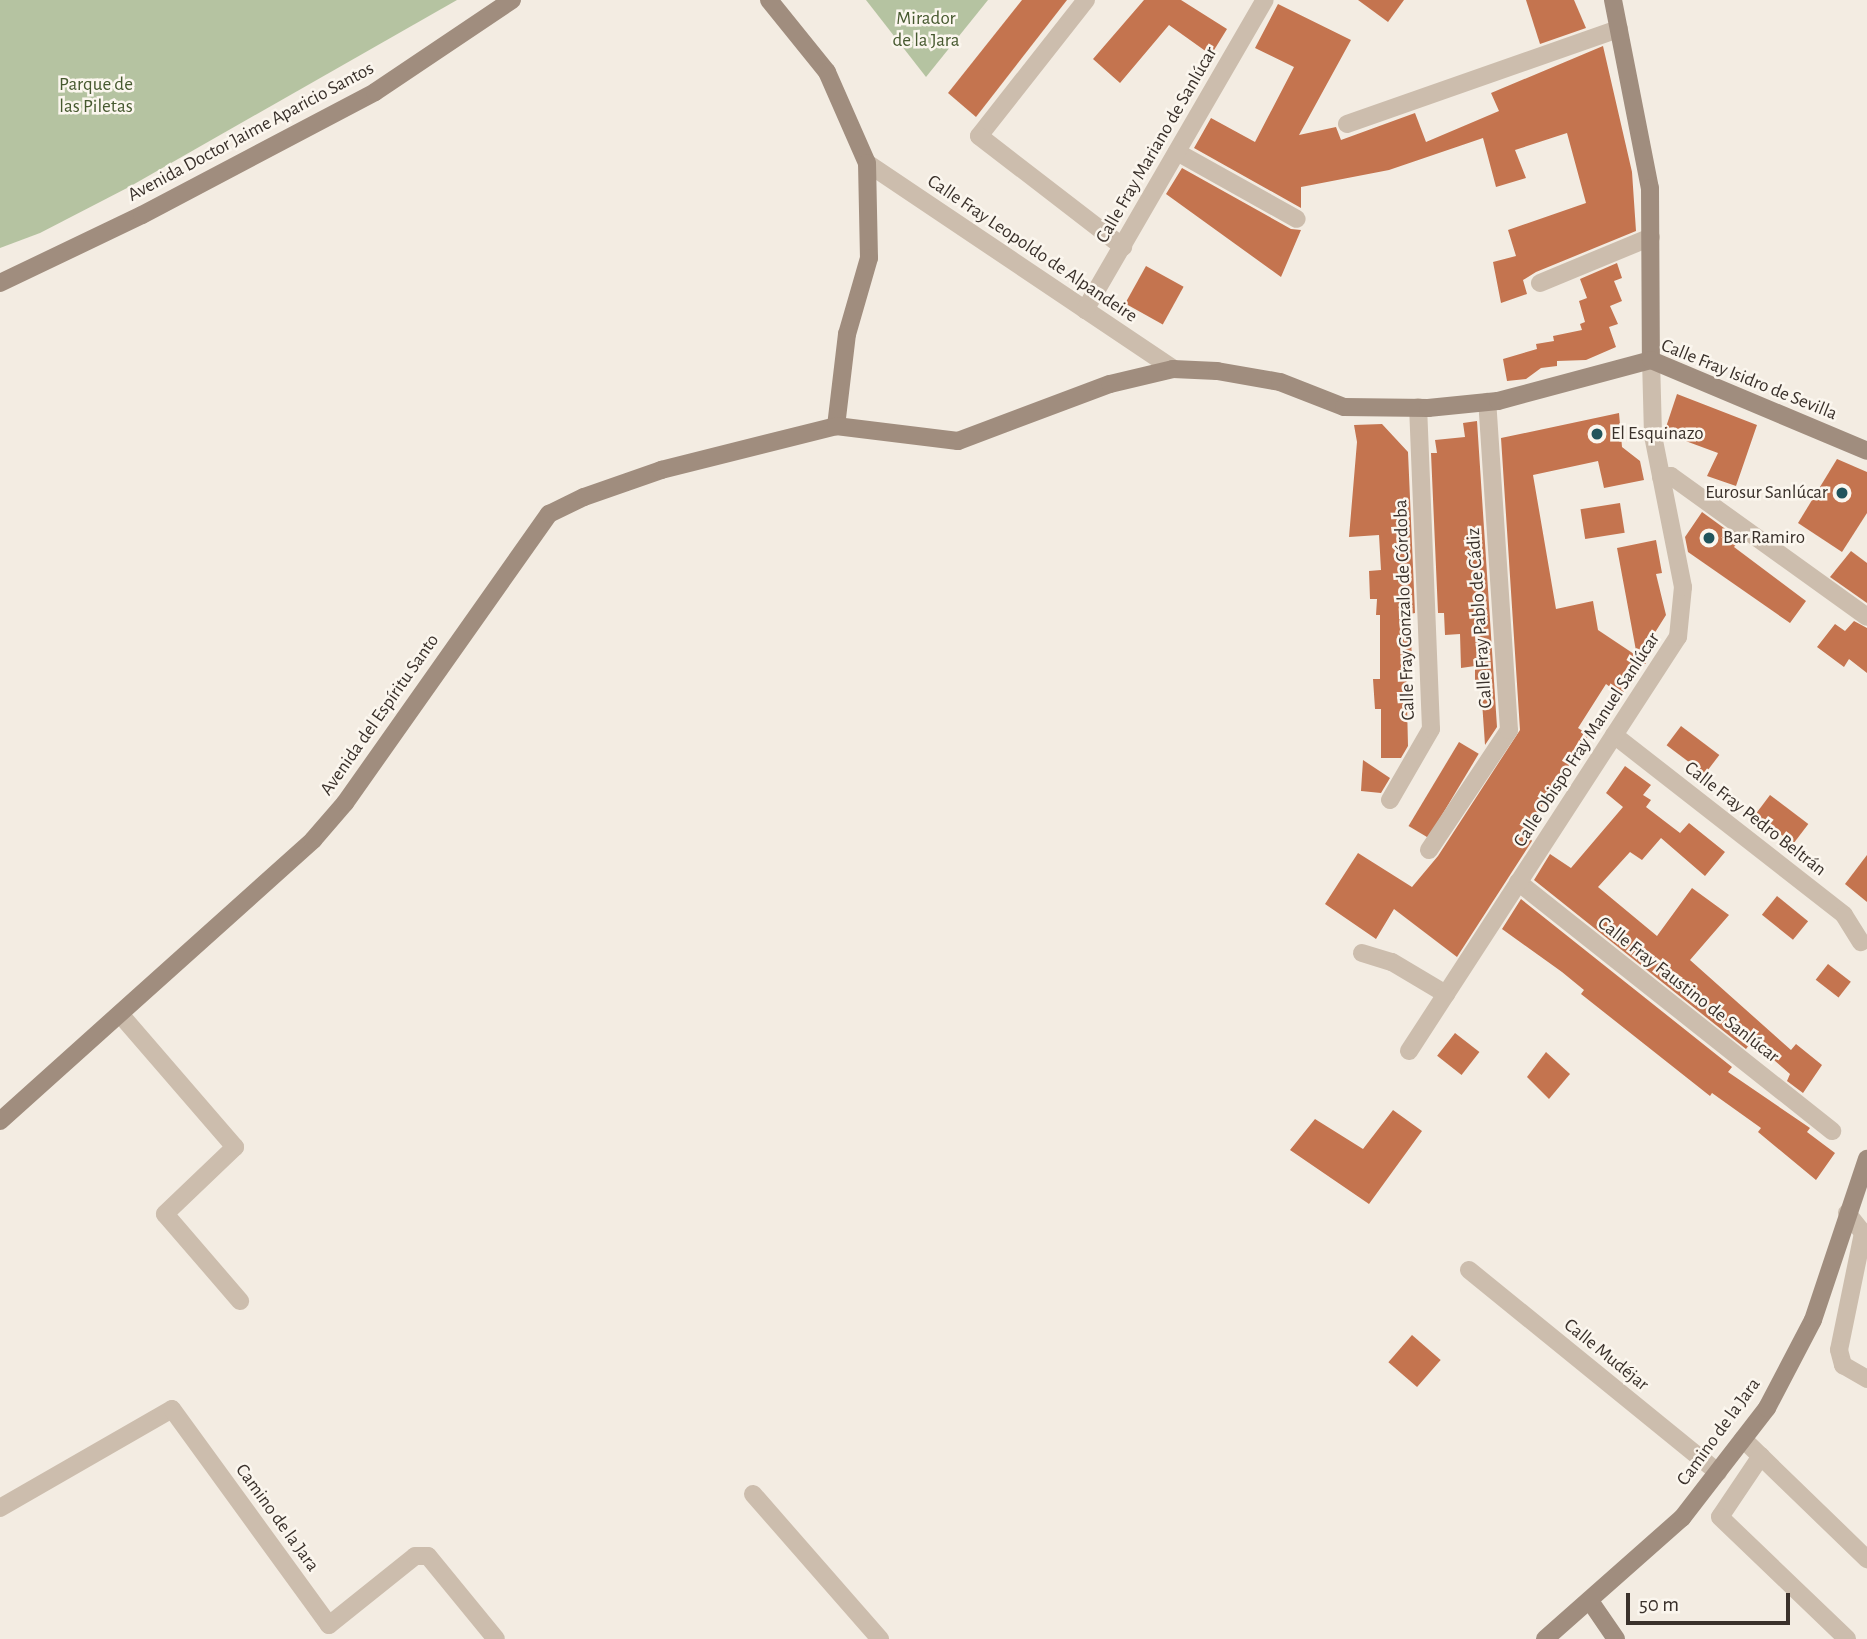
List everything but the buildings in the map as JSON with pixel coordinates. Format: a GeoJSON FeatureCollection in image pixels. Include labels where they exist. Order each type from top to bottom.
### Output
{"type":"FeatureCollection","features":[{"type":"Feature","properties":{"kind":"street","name":"Avenida Doctor Jaime Aparicio Santos"},"geometry":{"type":"LineString","coordinates":[[0,283],[142,215],[375,92],[512,0]]}},
{"type":"Feature","properties":{"kind":"street"},"geometry":{"type":"LineString","coordinates":[[769,0],[827,72],[867,163],[869,258],[847,334],[836,426]]}},
{"type":"Feature","properties":{"kind":"street"},"geometry":{"type":"LineString","coordinates":[[1086,0],[979,135],[1124,247]]}},
{"type":"Feature","properties":{"kind":"street","name":"Calle Fray Mariano de Sanlúcar"},"geometry":{"type":"LineString","coordinates":[[1085,310],[1265,0]]}},
{"type":"Feature","properties":{"kind":"street"},"geometry":{"type":"LineString","coordinates":[[1613,0],[1650,188],[1651,360]]}},
{"type":"Feature","properties":{"kind":"street"},"geometry":{"type":"LineString","coordinates":[[1347,124],[1619,29]]}},
{"type":"Feature","properties":{"kind":"street"},"geometry":{"type":"LineString","coordinates":[[1177,152],[1297,219]]}},
{"type":"Feature","properties":{"kind":"street","name":"Calle Fray Leopoldo de Alpandeire"},"geometry":{"type":"LineString","coordinates":[[867,163],[1172,369]]}},
{"type":"Feature","properties":{"kind":"street"},"geometry":{"type":"LineString","coordinates":[[1540,283],[1651,237]]}},
{"type":"Feature","properties":{"kind":"street","name":"Calle Fray Isidro de Sevilla"},"geometry":{"type":"LineString","coordinates":[[836,426],[958,441],[1110,384],[1172,369],[1280,382],[1344,407],[1418,407],[1487,402],[1651,360],[1867,451]]}},
{"type":"Feature","properties":{"kind":"street","name":"Calle Obispo Fray Manuel Sanlúcar"},"geometry":{"type":"LineString","coordinates":[[1409,1051],[1678,638],[1683,587],[1653,435],[1651,360]]}},
{"type":"Feature","properties":{"kind":"street","name":"Calle Fray Pablo de Cádiz"},"geometry":{"type":"LineString","coordinates":[[1429,849],[1509,730],[1487,402]]}},
{"type":"Feature","properties":{"kind":"street","name":"Calle Fray Gonzalo de Córdoba"},"geometry":{"type":"LineString","coordinates":[[1390,800],[1431,729],[1418,407]]}},
{"type":"Feature","properties":{"kind":"street","name":"Avenida del Espíritu Santo"},"geometry":{"type":"LineString","coordinates":[[0,1121],[295,856],[345,803],[549,514],[660,470],[836,426]]}},
{"type":"Feature","properties":{"kind":"street"},"geometry":{"type":"LineString","coordinates":[[1661,477],[1671,476],[1867,617]]}},
{"type":"Feature","properties":{"kind":"street","name":"Calle Fray Pedro Beltrán"},"geometry":{"type":"LineString","coordinates":[[1614,735],[1844,915],[1861,942]]}},
{"type":"Feature","properties":{"kind":"street","name":"Calle Fray Faustino de Sanlúcar"},"geometry":{"type":"LineString","coordinates":[[1518,883],[1832,1131]]}},
{"type":"Feature","properties":{"kind":"street"},"geometry":{"type":"LineString","coordinates":[[1362,953],[1392,962],[1446,994]]}},
{"type":"Feature","properties":{"kind":"street"},"geometry":{"type":"LineString","coordinates":[[120,1014],[235,1147],[165,1213],[240,1301]]}},
{"type":"Feature","properties":{"kind":"street","name":"Camino de la Jara"},"geometry":{"type":"LineString","coordinates":[[1545,1639],[1682,1518],[1767,1408],[1813,1320],[1867,1159]]}},
{"type":"Feature","properties":{"kind":"street"},"geometry":{"type":"LineString","coordinates":[[1847,1213],[1863,1233],[1839,1350],[1843,1365],[1867,1379]]}},
{"type":"Feature","properties":{"kind":"street","name":"Calle Mudéjar"},"geometry":{"type":"LineString","coordinates":[[1469,1270],[1718,1472]]}},
{"type":"Feature","properties":{"kind":"street","name":"Camino de la Jara"},"geometry":{"type":"LineString","coordinates":[[0,1507],[172,1409],[328,1625],[415,1556],[428,1556],[496,1639]]}},
{"type":"Feature","properties":{"kind":"street"},"geometry":{"type":"LineString","coordinates":[[1743,1439],[1867,1559]]}},
{"type":"Feature","properties":{"kind":"street"},"geometry":{"type":"LineString","coordinates":[[1761,1456],[1720,1517],[1847,1639]]}},
{"type":"Feature","properties":{"kind":"street"},"geometry":{"type":"LineString","coordinates":[[752,1494],[880,1639]]}},
{"type":"Feature","properties":{"kind":"street"},"geometry":{"type":"LineString","coordinates":[[1590,1601],[1616,1639]]}},
{"type":"Feature","properties":{"kind":"green space","name":"Parque de las Piletas"},"geometry":{"type":"Polygon","coordinates":[[[0,0],[457,0],[129,187],[40,233],[0,248],[0,0]]]}},
{"type":"Feature","properties":{"kind":"green space","name":"Mirador de la Jara"},"geometry":{"type":"Polygon","coordinates":[[[866,0],[988,0],[926,77],[866,0]]]}},
{"type":"Feature","properties":{"kind":"place","name":"El Esquinazo"},"geometry":{"type":"Point","coordinates":[1597,434]}},
{"type":"Feature","properties":{"kind":"place","name":"Eurosur Sanlúcar"},"geometry":{"type":"Point","coordinates":[1842,493]}},
{"type":"Feature","properties":{"kind":"place","name":"Bar Ramiro"},"geometry":{"type":"Point","coordinates":[1709,538]}}]}
